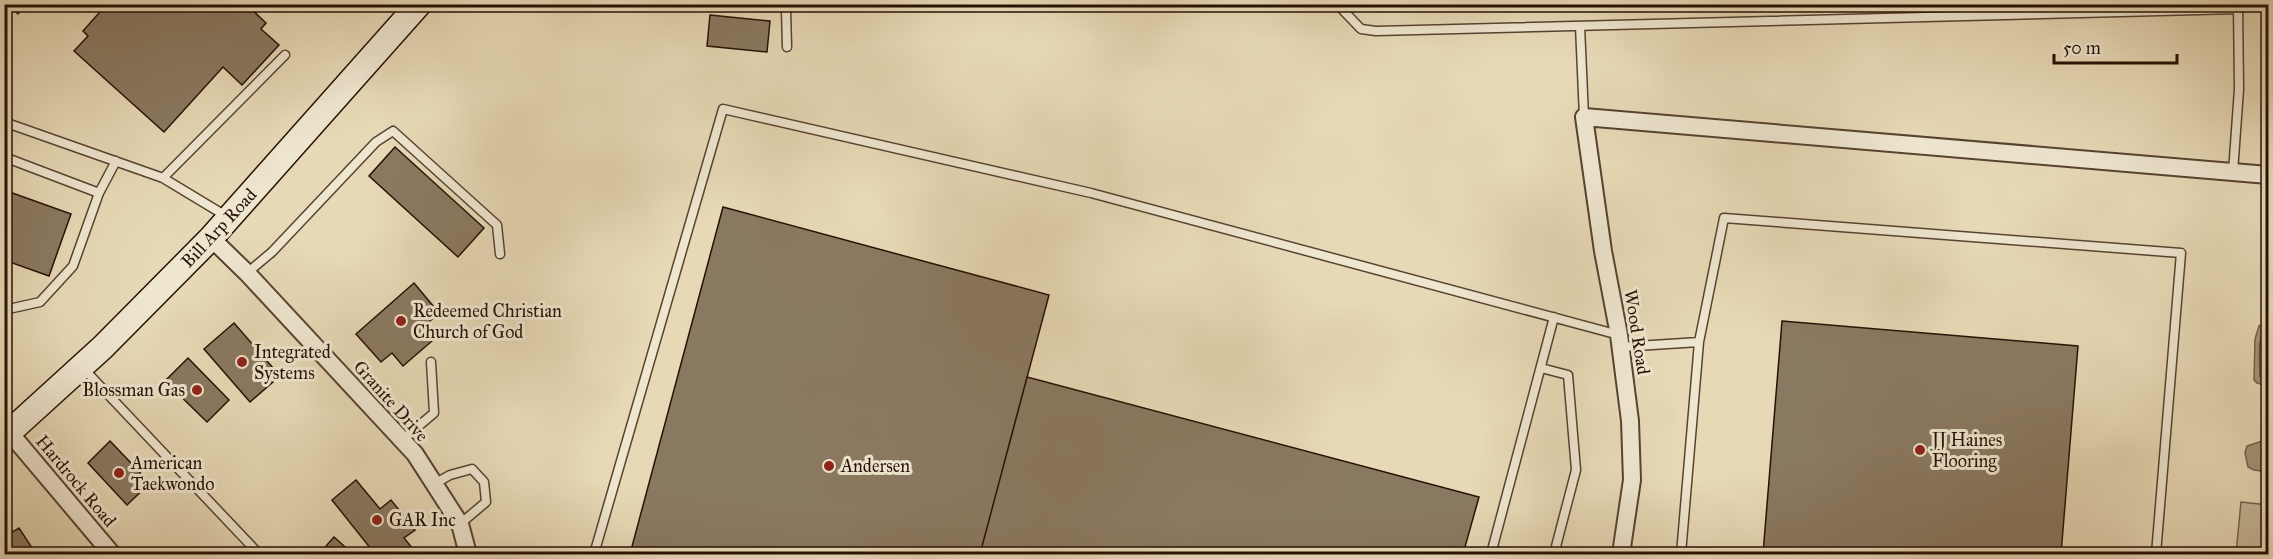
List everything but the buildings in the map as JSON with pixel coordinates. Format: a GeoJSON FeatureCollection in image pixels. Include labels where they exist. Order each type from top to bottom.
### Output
{"type":"FeatureCollection","features":[{"type":"Feature","properties":{"kind":"main road","name":"Bill Arp Road"},"geometry":{"type":"LineString","coordinates":[[7,435],[81,367],[211,238],[419,4]]}},
{"type":"Feature","properties":{"kind":"street"},"geometry":{"type":"LineString","coordinates":[[1584,117],[2268,175]]}},
{"type":"Feature","properties":{"kind":"street","name":"Wood Road"},"geometry":{"type":"LineString","coordinates":[[1584,117],[1603,251],[1620,341],[1630,421],[1632,480],[1621,555]]}},
{"type":"Feature","properties":{"kind":"street","name":"Granite Drive"},"geometry":{"type":"LineString","coordinates":[[211,238],[247,273],[415,454],[460,524],[468,555]]}},
{"type":"Feature","properties":{"kind":"street","name":"Hardrock Road"},"geometry":{"type":"LineString","coordinates":[[7,435],[112,555]]}},
{"type":"Feature","properties":{"kind":"lane"},"geometry":{"type":"LineString","coordinates":[[783,4],[786,9],[786,47]]}},
{"type":"Feature","properties":{"kind":"lane"},"geometry":{"type":"LineString","coordinates":[[1337,4],[1361,28],[1376,31],[2238,7],[2239,89],[2233,172]]}},
{"type":"Feature","properties":{"kind":"lane"},"geometry":{"type":"LineString","coordinates":[[1580,26],[1584,117]]}},
{"type":"Feature","properties":{"kind":"lane"},"geometry":{"type":"LineString","coordinates":[[163,178],[285,55]]}},
{"type":"Feature","properties":{"kind":"lane"},"geometry":{"type":"LineString","coordinates":[[594,555],[723,109],[1091,193],[1554,318],[1620,341],[1699,342]]}},
{"type":"Feature","properties":{"kind":"lane"},"geometry":{"type":"LineString","coordinates":[[4,122],[163,178],[229,218]]}},
{"type":"Feature","properties":{"kind":"lane"},"geometry":{"type":"LineString","coordinates":[[247,273],[272,252],[376,142],[393,132],[497,225],[500,254]]}},
{"type":"Feature","properties":{"kind":"lane"},"geometry":{"type":"LineString","coordinates":[[4,157],[99,193]]}},
{"type":"Feature","properties":{"kind":"lane"},"geometry":{"type":"LineString","coordinates":[[4,310],[40,302],[73,266],[99,193],[116,161]]}},
{"type":"Feature","properties":{"kind":"lane"},"geometry":{"type":"LineString","coordinates":[[1681,555],[1699,342],[1724,218],[2181,253],[2156,555]]}},
{"type":"Feature","properties":{"kind":"lane"},"geometry":{"type":"LineString","coordinates":[[1507,555],[1491,552],[1554,318]]}},
{"type":"Feature","properties":{"kind":"lane"},"geometry":{"type":"LineString","coordinates":[[402,440],[434,413],[431,362]]}},
{"type":"Feature","properties":{"kind":"lane"},"geometry":{"type":"LineString","coordinates":[[81,367],[259,555]]}},
{"type":"Feature","properties":{"kind":"lane"},"geometry":{"type":"LineString","coordinates":[[1541,368],[1568,375],[1576,470],[1554,555]]}},
{"type":"Feature","properties":{"kind":"lane"},"geometry":{"type":"LineString","coordinates":[[434,484],[450,475],[472,469],[484,482],[486,502],[460,524]]}},
{"type":"Feature","properties":{"kind":"shaded area"},"geometry":{"type":"Polygon","coordinates":[[[2241,502],[2268,505],[2268,554],[2236,554],[2241,502]]]}},
{"type":"Feature","properties":{"kind":"water"},"geometry":{"type":"Polygon","coordinates":[[[2268,320],[2268,386],[2254,380],[2255,339],[2259,326],[2268,320]]]}},
{"type":"Feature","properties":{"kind":"water"},"geometry":{"type":"Polygon","coordinates":[[[2268,439],[2268,472],[2248,467],[2245,453],[2247,446],[2268,439]]]}},
{"type":"Feature","properties":{"kind":"place","name":"Redeemed Christian Church of God"},"geometry":{"type":"Point","coordinates":[401,321]}},
{"type":"Feature","properties":{"kind":"place","name":"Integrated Systems"},"geometry":{"type":"Point","coordinates":[242,362]}},
{"type":"Feature","properties":{"kind":"place","name":"Blossman Gas"},"geometry":{"type":"Point","coordinates":[197,390]}},
{"type":"Feature","properties":{"kind":"place","name":"JJ Haines Flooring"},"geometry":{"type":"Point","coordinates":[1920,450]}},
{"type":"Feature","properties":{"kind":"place","name":"Andersen"},"geometry":{"type":"Point","coordinates":[829,466]}},
{"type":"Feature","properties":{"kind":"place","name":"American Taekwondo"},"geometry":{"type":"Point","coordinates":[119,473]}},
{"type":"Feature","properties":{"kind":"place","name":"GAR Inc"},"geometry":{"type":"Point","coordinates":[377,520]}}]}
